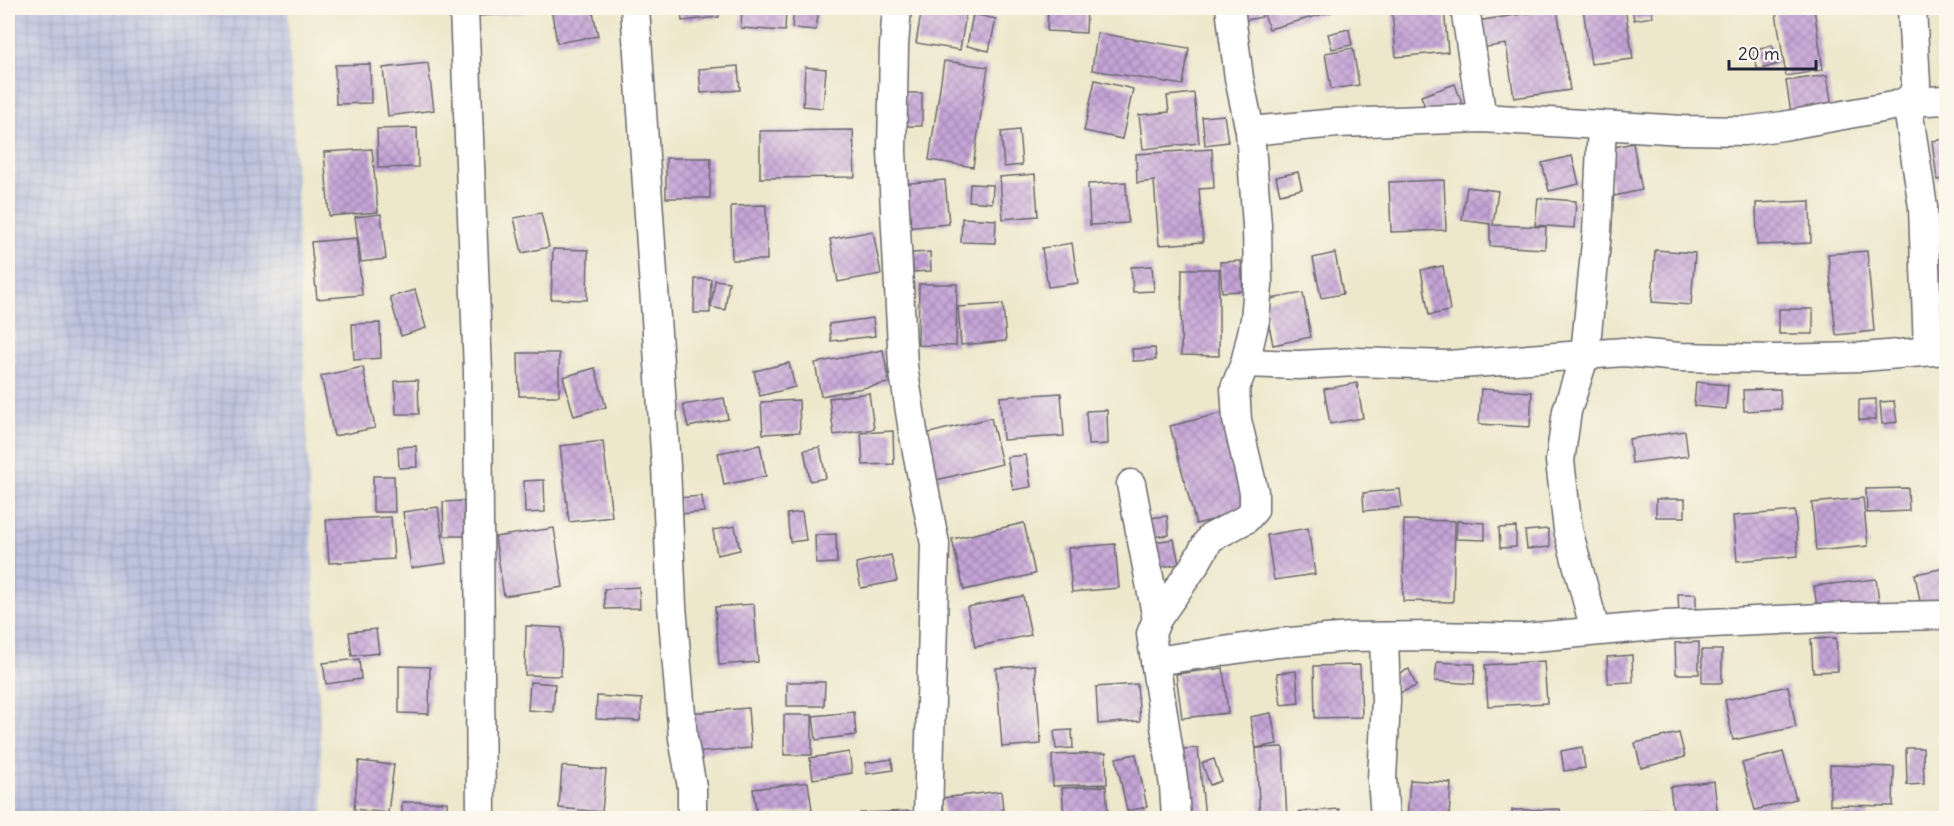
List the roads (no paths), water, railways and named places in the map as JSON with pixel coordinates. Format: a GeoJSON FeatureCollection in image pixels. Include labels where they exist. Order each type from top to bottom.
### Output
{"type":"FeatureCollection","features":[{"type":"Feature","properties":{"kind":"street"},"geometry":{"type":"LineString","coordinates":[[464,8],[478,372],[481,819]]}},
{"type":"Feature","properties":{"kind":"street"},"geometry":{"type":"LineString","coordinates":[[635,8],[666,466],[673,617],[683,738],[692,787],[692,819]]}},
{"type":"Feature","properties":{"kind":"street"},"geometry":{"type":"LineString","coordinates":[[897,8],[892,151],[903,366],[935,544],[928,819]]}},
{"type":"Feature","properties":{"kind":"street"},"geometry":{"type":"LineString","coordinates":[[1176,819],[1174,786],[1151,634],[1157,619],[1194,566],[1210,538],[1246,519],[1254,510],[1254,492],[1238,420],[1234,388],[1245,363],[1256,320],[1257,225],[1250,131],[1239,78],[1230,8]]}},
{"type":"Feature","properties":{"kind":"street"},"geometry":{"type":"LineString","coordinates":[[1465,8],[1482,118]]}},
{"type":"Feature","properties":{"kind":"street"},"geometry":{"type":"LineString","coordinates":[[1245,363],[1447,365],[1624,352],[1679,357],[1772,359],[1863,357],[1937,351],[1923,207],[1907,102],[1914,94],[1916,84],[1912,8]]}},
{"type":"Feature","properties":{"kind":"street"},"geometry":{"type":"LineString","coordinates":[[1250,131],[1337,123],[1482,118],[1683,130],[1744,130],[1783,126],[1907,102],[1947,100]]}},
{"type":"Feature","properties":{"kind":"street"},"geometry":{"type":"LineString","coordinates":[[1595,630],[1568,530],[1560,461],[1567,411],[1585,354],[1597,232],[1602,125]]}},
{"type":"Feature","properties":{"kind":"street"},"geometry":{"type":"LineString","coordinates":[[1131,484],[1157,619]]}},
{"type":"Feature","properties":{"kind":"street"},"geometry":{"type":"LineString","coordinates":[[1155,662],[1278,644],[1351,637],[1524,638],[1595,630],[1835,617],[1947,615]]}},
{"type":"Feature","properties":{"kind":"street"},"geometry":{"type":"LineString","coordinates":[[1384,637],[1386,701],[1382,779],[1385,819]]}}]}
